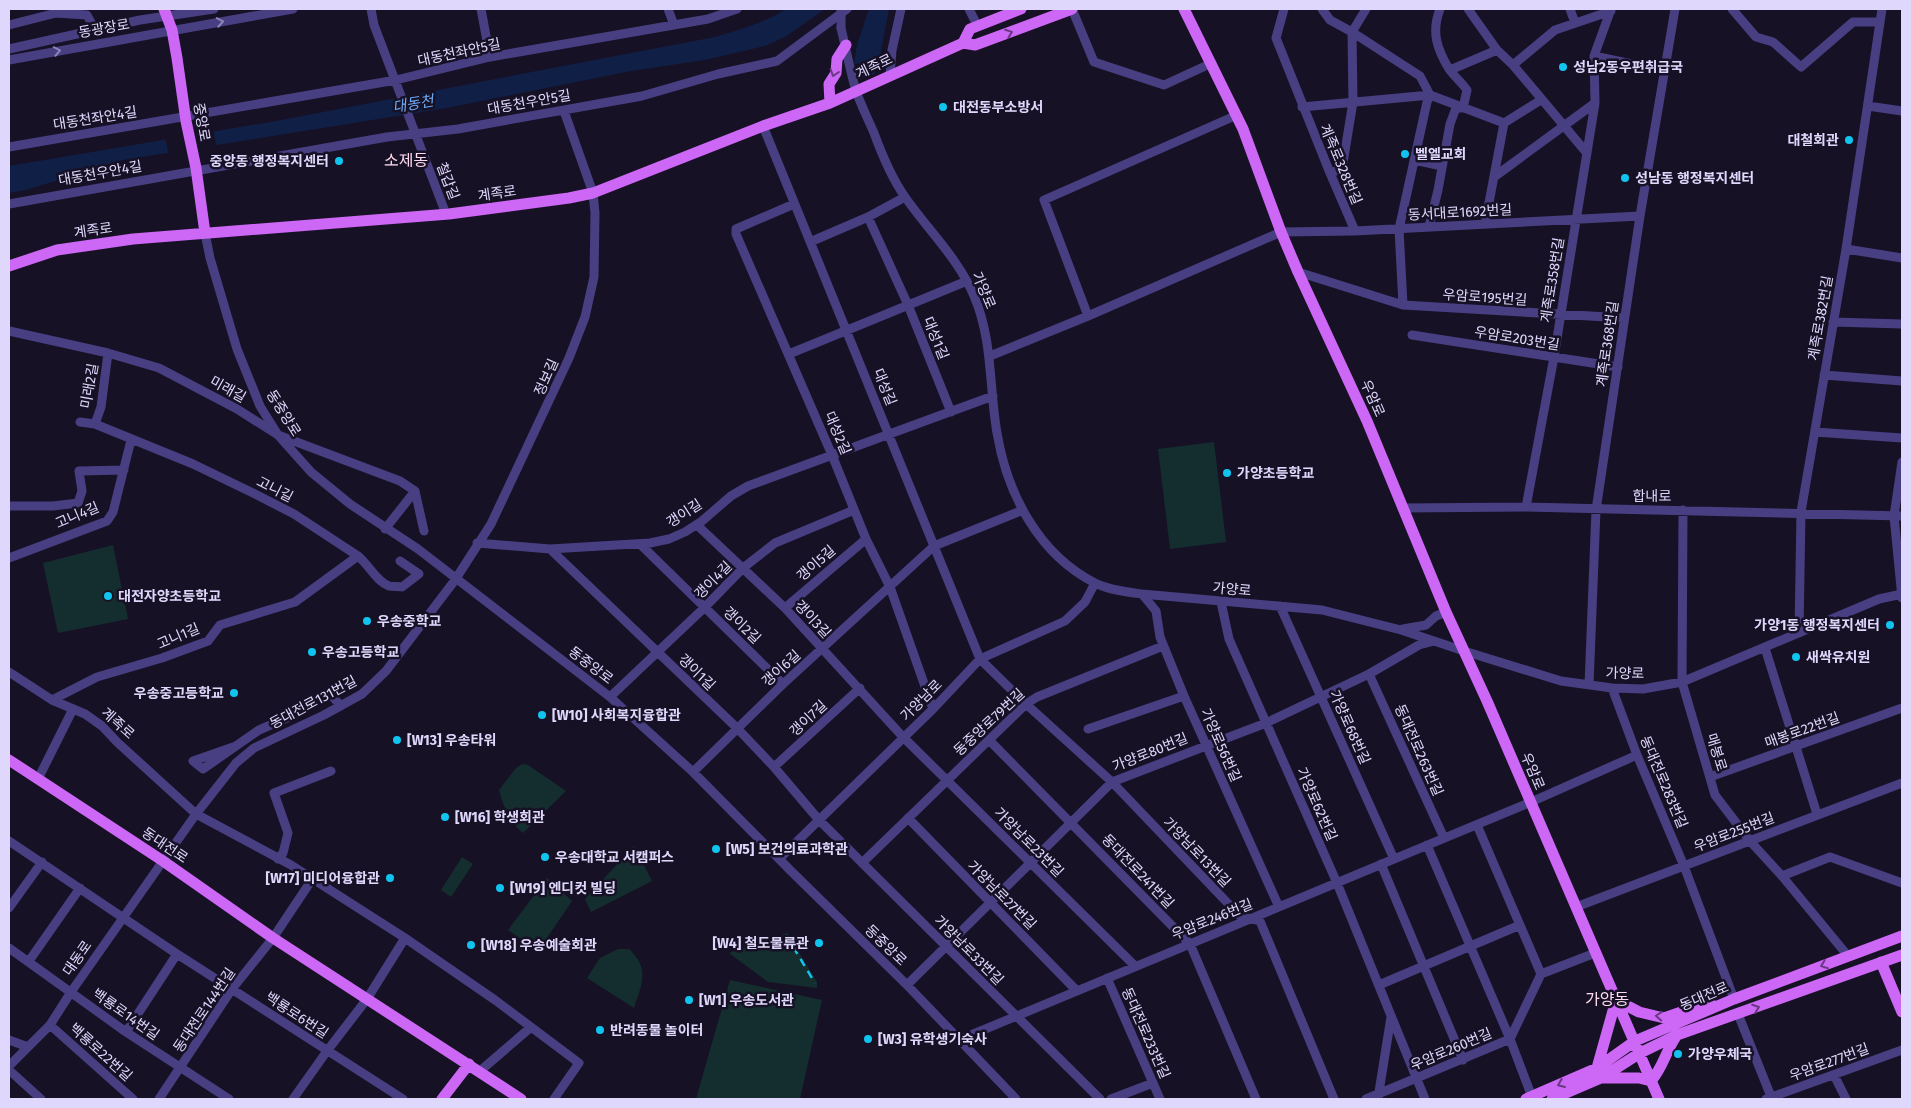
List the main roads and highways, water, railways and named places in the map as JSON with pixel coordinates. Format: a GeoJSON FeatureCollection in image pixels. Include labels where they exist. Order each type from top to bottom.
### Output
{"type":"FeatureCollection","features":[{"type":"Feature","properties":{"kind":"main road"},"geometry":{"type":"LineString","coordinates":[[153,9],[165,13]]}},
{"type":"Feature","properties":{"kind":"main road","name":"계족로"},"geometry":{"type":"LineString","coordinates":[[963,43],[970,29],[1021,9]]}},
{"type":"Feature","properties":{"kind":"main road","name":"계족로"},"geometry":{"type":"LineString","coordinates":[[9,266],[57,250],[133,239],[446,214],[569,198],[592,193],[763,126],[830,103],[963,43],[975,45],[1072,9]]}},
{"type":"Feature","properties":{"kind":"main road","name":"우암로"},"geometry":{"type":"LineString","coordinates":[[1184,9],[1237,115],[1298,272],[1367,421],[1446,612],[1487,701],[1595,953],[1635,1041],[1658,1099]]}},
{"type":"Feature","properties":{"kind":"main road","name":"중앙로"},"geometry":{"type":"LineString","coordinates":[[165,13],[172,30],[178,58],[185,118],[196,170],[205,233]]}},
{"type":"Feature","properties":{"kind":"main road"},"geometry":{"type":"LineString","coordinates":[[830,103],[829,84],[836,73],[837,59],[846,45]]}},
{"type":"Feature","properties":{"kind":"main road","name":"동대전로"},"geometry":{"type":"LineString","coordinates":[[9,760],[163,861],[273,938],[521,1099]]}},
{"type":"Feature","properties":{"kind":"main road","name":"동대전로"},"geometry":{"type":"LineString","coordinates":[[1529,1098],[1599,1073],[1635,1041],[1734,999],[1902,936]]}},
{"type":"Feature","properties":{"kind":"main road","name":"동대전로"},"geometry":{"type":"LineString","coordinates":[[1552,1099],[1599,1073],[1677,1035],[1902,955]]}},
{"type":"Feature","properties":{"kind":"main road"},"geometry":{"type":"LineString","coordinates":[[1881,962],[1902,1012]]}},
{"type":"Feature","properties":{"kind":"main road"},"geometry":{"type":"LineString","coordinates":[[1677,1035],[1670,1045],[1658,1073],[1651,1081],[1599,1073],[1616,1000],[1639,1012],[1664,1018],[1711,1002],[1722,1005]]}},
{"type":"Feature","properties":{"kind":"main road"},"geometry":{"type":"LineString","coordinates":[[442,1099],[469,1064]]}},
{"type":"Feature","properties":{"kind":"water","name":"대동천"},"geometry":{"type":"Polygon","coordinates":[[[786,9],[825,9],[785,37],[765,46],[705,60],[631,71],[447,108],[123,160],[26,190],[9,193],[9,166],[276,121],[715,37],[760,22],[786,9]]]}},
{"type":"Feature","properties":{"kind":"water"},"geometry":{"type":"Polygon","coordinates":[[[869,9],[889,9],[879,62],[854,64],[857,45],[869,9]]]}},
{"type":"Feature","properties":{"kind":"waterway"},"geometry":{"type":"LineString","coordinates":[[869,69],[880,9]]}},
{"type":"Feature","properties":{"kind":"railway"},"geometry":{"type":"LineString","coordinates":[[786,935],[815,983]]}},
{"type":"Feature","properties":{"kind":"place","name":"성남2동우편취급국"},"geometry":{"type":"Point","coordinates":[1563,67]}},
{"type":"Feature","properties":{"kind":"place","name":"대전동부소방서"},"geometry":{"type":"Point","coordinates":[943,107]}},
{"type":"Feature","properties":{"kind":"place","name":"대철회관"},"geometry":{"type":"Point","coordinates":[1849,140]}},
{"type":"Feature","properties":{"kind":"place","name":"벨엘교회"},"geometry":{"type":"Point","coordinates":[1405,154]}},
{"type":"Feature","properties":{"kind":"place","name":"중앙동 행정복지센터"},"geometry":{"type":"Point","coordinates":[339,161]}},
{"type":"Feature","properties":{"kind":"place","name":"성남동 행정복지센터"},"geometry":{"type":"Point","coordinates":[1625,178]}},
{"type":"Feature","properties":{"kind":"place","name":"가양초등학교"},"geometry":{"type":"Point","coordinates":[1227,473]}},
{"type":"Feature","properties":{"kind":"place","name":"대전자양초등학교"},"geometry":{"type":"Point","coordinates":[108,596]}},
{"type":"Feature","properties":{"kind":"place","name":"우송중학교"},"geometry":{"type":"Point","coordinates":[367,621]}},
{"type":"Feature","properties":{"kind":"place","name":"가양1동 행정복지센터"},"geometry":{"type":"Point","coordinates":[1890,625]}},
{"type":"Feature","properties":{"kind":"place","name":"우송고등학교"},"geometry":{"type":"Point","coordinates":[312,652]}},
{"type":"Feature","properties":{"kind":"place","name":"새싹유치원"},"geometry":{"type":"Point","coordinates":[1796,657]}},
{"type":"Feature","properties":{"kind":"place","name":"우송중고등학교"},"geometry":{"type":"Point","coordinates":[234,693]}},
{"type":"Feature","properties":{"kind":"place","name":"[W10] 사회복지융합관"},"geometry":{"type":"Point","coordinates":[542,715]}},
{"type":"Feature","properties":{"kind":"place","name":"[W13] 우송타워"},"geometry":{"type":"Point","coordinates":[397,740]}},
{"type":"Feature","properties":{"kind":"place","name":"[W16] 학생회관"},"geometry":{"type":"Point","coordinates":[445,817]}},
{"type":"Feature","properties":{"kind":"place","name":"[W5] 보건의료과학관"},"geometry":{"type":"Point","coordinates":[716,849]}},
{"type":"Feature","properties":{"kind":"place","name":"우송대학교 서캠퍼스"},"geometry":{"type":"Point","coordinates":[545,857]}},
{"type":"Feature","properties":{"kind":"place","name":"[W17] 미디어융합관"},"geometry":{"type":"Point","coordinates":[390,878]}},
{"type":"Feature","properties":{"kind":"place","name":"[W19] 엔디컷 빌딩"},"geometry":{"type":"Point","coordinates":[500,888]}},
{"type":"Feature","properties":{"kind":"place","name":"[W4] 철도물류관"},"geometry":{"type":"Point","coordinates":[819,943]}},
{"type":"Feature","properties":{"kind":"place","name":"[W18] 우송예술회관"},"geometry":{"type":"Point","coordinates":[471,945]}},
{"type":"Feature","properties":{"kind":"place","name":"[W1] 우송도서관"},"geometry":{"type":"Point","coordinates":[689,1000]}},
{"type":"Feature","properties":{"kind":"place","name":"반려동물 놀이터"},"geometry":{"type":"Point","coordinates":[600,1030]}},
{"type":"Feature","properties":{"kind":"place","name":"[W3] 유학생기숙사"},"geometry":{"type":"Point","coordinates":[868,1039]}},
{"type":"Feature","properties":{"kind":"place","name":"가양우체국"},"geometry":{"type":"Point","coordinates":[1678,1054]}},
{"type":"Feature","properties":{"kind":"district","name":"소제동"},"geometry":{"type":"Point","coordinates":[406,160]}},
{"type":"Feature","properties":{"kind":"district","name":"가양동"},"geometry":{"type":"Point","coordinates":[1607,999]}}]}
